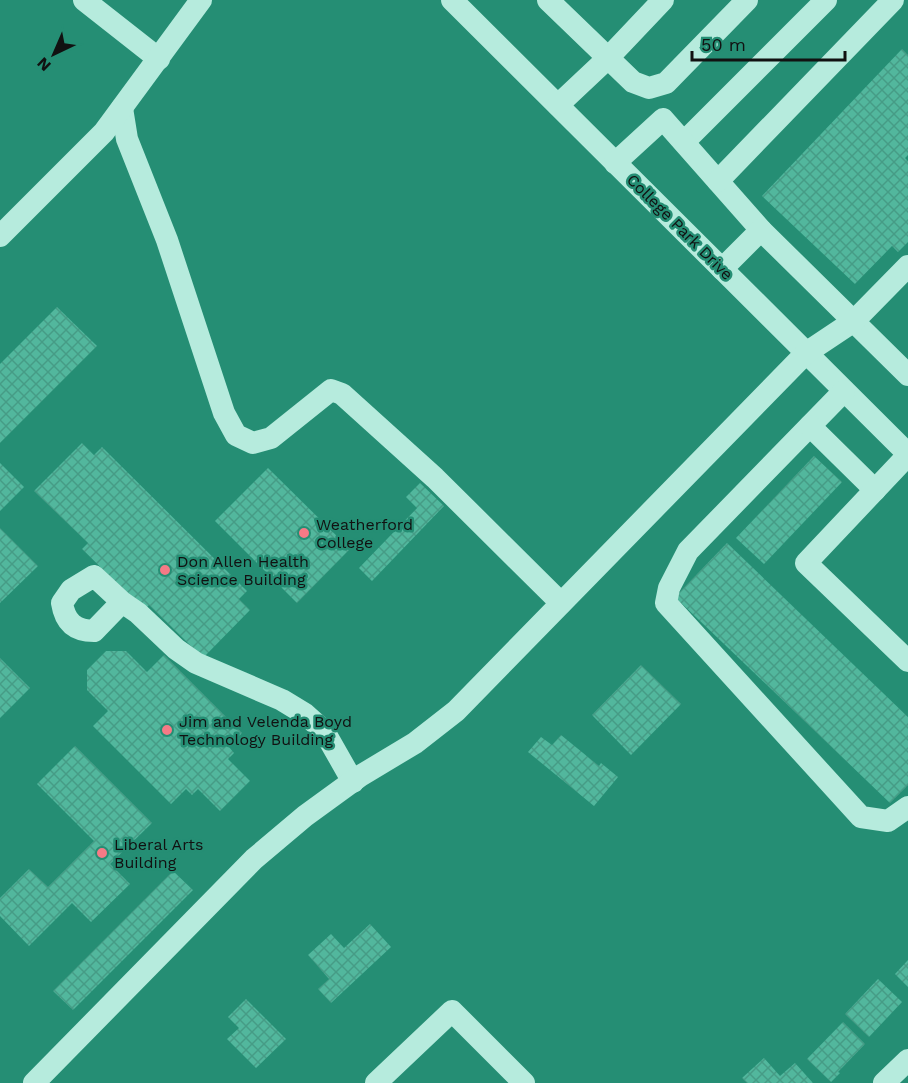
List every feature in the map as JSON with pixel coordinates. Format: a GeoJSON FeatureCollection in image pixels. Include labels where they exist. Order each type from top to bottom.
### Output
{"type":"FeatureCollection","features":[{"type":"Feature","properties":{"kind":"street"},"geometry":{"type":"LineString","coordinates":[[84,0],[159,59]]}},
{"type":"Feature","properties":{"kind":"street"},"geometry":{"type":"LineString","coordinates":[[0,236],[104,132],[201,0]]}},
{"type":"Feature","properties":{"kind":"street","name":"College Park Drive"},"geometry":{"type":"LineString","coordinates":[[452,0],[908,455]]}},
{"type":"Feature","properties":{"kind":"street"},"geometry":{"type":"LineString","coordinates":[[548,0],[633,82],[649,88],[666,83],[747,0]]}},
{"type":"Feature","properties":{"kind":"street"},"geometry":{"type":"LineString","coordinates":[[558,105],[608,58],[663,0]]}},
{"type":"Feature","properties":{"kind":"street"},"geometry":{"type":"LineString","coordinates":[[684,142],[826,0]]}},
{"type":"Feature","properties":{"kind":"street"},"geometry":{"type":"LineString","coordinates":[[718,181],[893,0]]}},
{"type":"Feature","properties":{"kind":"street"},"geometry":{"type":"LineString","coordinates":[[122,108],[127,139],[167,240],[224,413],[236,435],[253,443],[271,438],[331,390],[342,394],[435,478],[561,603]]}},
{"type":"Feature","properties":{"kind":"street"},"geometry":{"type":"LineString","coordinates":[[615,163],[663,118],[761,230],[908,375]]}},
{"type":"Feature","properties":{"kind":"street"},"geometry":{"type":"LineString","coordinates":[[722,269],[761,230]]}},
{"type":"Feature","properties":{"kind":"street"},"geometry":{"type":"LineString","coordinates":[[34,1083],[254,859],[305,816],[353,782],[416,743],[456,711],[806,353],[854,321],[908,266]]}},
{"type":"Feature","properties":{"kind":"street"},"geometry":{"type":"LineString","coordinates":[[844,391],[688,551],[669,588],[666,603],[861,817],[888,821],[908,807]]}},
{"type":"Feature","properties":{"kind":"street"},"geometry":{"type":"LineString","coordinates":[[810,426],[875,490]]}},
{"type":"Feature","properties":{"kind":"street"},"geometry":{"type":"LineString","coordinates":[[908,455],[806,563],[908,661]]}},
{"type":"Feature","properties":{"kind":"street"},"geometry":{"type":"LineString","coordinates":[[122,602],[138,613],[176,649],[196,663],[282,700],[305,714],[324,731],[353,782]]}},
{"type":"Feature","properties":{"kind":"street"},"geometry":{"type":"LineString","coordinates":[[375,1083],[452,1011],[524,1083]]}},
{"type":"Feature","properties":{"kind":"street"},"geometry":{"type":"LineString","coordinates":[[884,1083],[908,1060]]}},
{"type":"Feature","properties":{"kind":"building"},"geometry":{"type":"Polygon","coordinates":[[[902,49],[908,55],[908,155],[905,158],[908,161],[908,242],[898,252],[892,246],[855,284],[762,196],[902,49]]]}},
{"type":"Feature","properties":{"kind":"building"},"geometry":{"type":"Polygon","coordinates":[[[57,307],[97,346],[0,443],[0,364],[57,307]]]}},
{"type":"Feature","properties":{"kind":"building","name":"Don Allen Health Science Building"},"geometry":{"type":"Polygon","coordinates":[[[82,443],[94,455],[102,447],[247,591],[239,599],[250,610],[203,658],[149,605],[144,610],[82,549],[88,543],[34,491],[82,443]]]}},
{"type":"Feature","properties":{"kind":"building"},"geometry":{"type":"Polygon","coordinates":[[[814,456],[842,482],[764,564],[736,538],[814,456]]]}},
{"type":"Feature","properties":{"kind":"building"},"geometry":{"type":"Polygon","coordinates":[[[0,463],[24,487],[0,511],[0,463]]]}},
{"type":"Feature","properties":{"kind":"building"},"geometry":{"type":"Polygon","coordinates":[[[268,468],[350,549],[297,603],[215,521],[268,468]]]}},
{"type":"Feature","properties":{"kind":"building"},"geometry":{"type":"Polygon","coordinates":[[[420,483],[444,506],[372,581],[359,568],[417,508],[406,497],[420,483]]]}},
{"type":"Feature","properties":{"kind":"building"},"geometry":{"type":"Polygon","coordinates":[[[0,528],[38,566],[0,603],[0,528]]]}},
{"type":"Feature","properties":{"kind":"building"},"geometry":{"type":"Polygon","coordinates":[[[727,543],[908,717],[908,785],[890,803],[675,597],[727,543]]]}},
{"type":"Feature","properties":{"kind":"building","name":"Jim and Velenda Boyd Technology Building"},"geometry":{"type":"Polygon","coordinates":[[[106,651],[126,651],[147,672],[164,655],[242,733],[229,747],[234,753],[228,759],[250,781],[220,811],[198,789],[192,795],[186,789],[171,804],[93,726],[108,711],[87,690],[87,670],[106,651]]]}},
{"type":"Feature","properties":{"kind":"building"},"geometry":{"type":"Polygon","coordinates":[[[0,658],[30,688],[0,718],[0,658]]]}},
{"type":"Feature","properties":{"kind":"building"},"geometry":{"type":"Polygon","coordinates":[[[641,665],[681,704],[631,755],[592,715],[641,665]]]}},
{"type":"Feature","properties":{"kind":"building"},"geometry":{"type":"Polygon","coordinates":[[[561,735],[599,766],[601,763],[618,777],[594,806],[528,752],[541,737],[552,745],[561,735]]]}},
{"type":"Feature","properties":{"kind":"building","name":"Liberal Arts Building"},"geometry":{"type":"Polygon","coordinates":[[[75,746],[152,823],[110,864],[130,884],[91,922],[72,903],[29,946],[0,916],[0,898],[29,869],[48,887],[94,841],[37,784],[75,746]]]}},
{"type":"Feature","properties":{"kind":"building"},"geometry":{"type":"Polygon","coordinates":[[[173,871],[193,890],[73,1010],[53,991],[173,871]]]}},
{"type":"Feature","properties":{"kind":"building"},"geometry":{"type":"Polygon","coordinates":[[[370,924],[391,947],[331,1003],[318,989],[329,979],[308,955],[331,934],[344,948],[370,924]]]}},
{"type":"Feature","properties":{"kind":"building"},"geometry":{"type":"Polygon","coordinates":[[[908,960],[908,987],[895,974],[908,960]]]}},
{"type":"Feature","properties":{"kind":"building"},"geometry":{"type":"Polygon","coordinates":[[[878,979],[902,1002],[869,1037],[845,1014],[878,979]]]}},
{"type":"Feature","properties":{"kind":"building"},"geometry":{"type":"Polygon","coordinates":[[[246,999],[286,1039],[256,1068],[227,1039],[239,1028],[228,1017],[246,999]]]}},
{"type":"Feature","properties":{"kind":"building"},"geometry":{"type":"Polygon","coordinates":[[[843,1022],[865,1044],[831,1082],[807,1059],[843,1022]]]}},
{"type":"Feature","properties":{"kind":"building"},"geometry":{"type":"Polygon","coordinates":[[[764,1058],[780,1076],[795,1063],[813,1083],[747,1083],[742,1078],[764,1058]]]}},
{"type":"Feature","properties":{"kind":"place","name":"Weatherford College"},"geometry":{"type":"Point","coordinates":[304,533]}},
{"type":"Feature","properties":{"kind":"place","name":"Don Allen Health Science Building"},"geometry":{"type":"Point","coordinates":[165,570]}},
{"type":"Feature","properties":{"kind":"place","name":"Jim and Velenda Boyd Technology Building"},"geometry":{"type":"Point","coordinates":[167,730]}},
{"type":"Feature","properties":{"kind":"place","name":"Liberal Arts Building"},"geometry":{"type":"Point","coordinates":[102,853]}}]}
